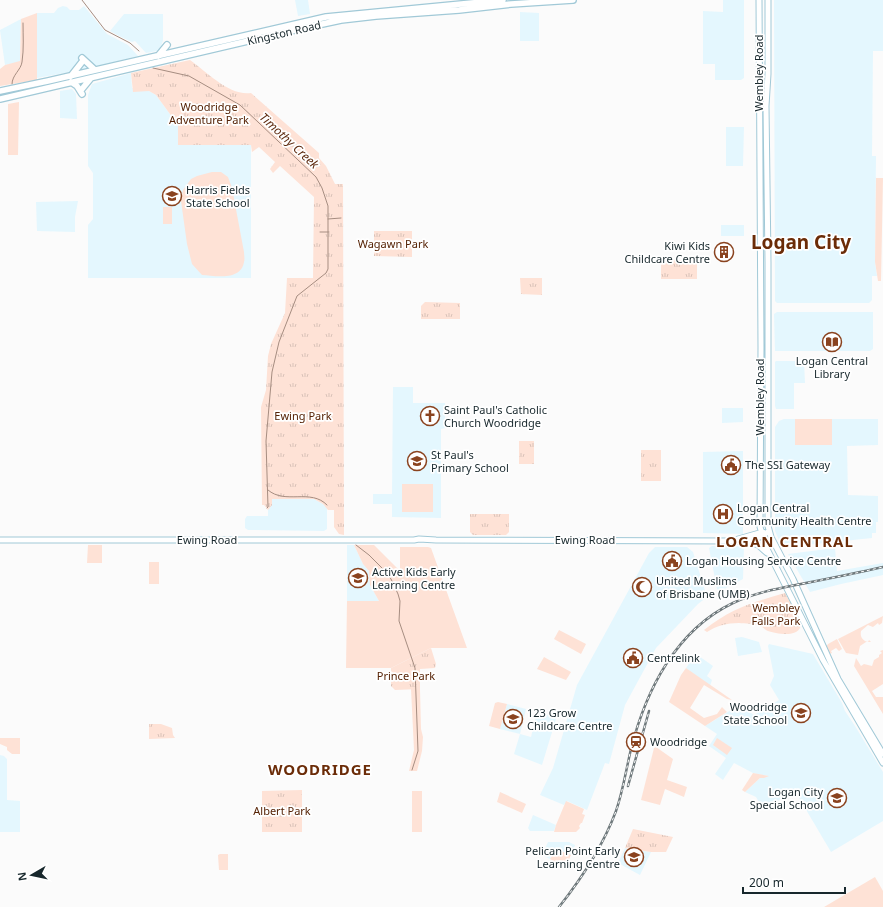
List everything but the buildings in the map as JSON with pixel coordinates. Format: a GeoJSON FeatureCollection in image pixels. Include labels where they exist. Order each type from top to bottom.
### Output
{"type":"FeatureCollection","features":[{"type":"Feature","properties":{"kind":"main road","name":"Kingston Road"},"geometry":{"type":"LineString","coordinates":[[0,91],[334,16],[503,0]]}},
{"type":"Feature","properties":{"kind":"main road","name":"Kingston Road"},"geometry":{"type":"LineString","coordinates":[[0,99],[341,20],[376,16],[467,10],[539,1],[573,0]]}},
{"type":"Feature","properties":{"kind":"main road","name":"Wembley Road"},"geometry":{"type":"LineString","coordinates":[[759,0],[759,517],[761,535],[770,556],[823,660],[883,763]]}},
{"type":"Feature","properties":{"kind":"main road","name":"Wembley Road"},"geometry":{"type":"LineString","coordinates":[[768,0],[768,74],[766,106],[768,256],[767,514],[769,531],[800,594],[838,679],[883,754]]}},
{"type":"Feature","properties":{"kind":"main road"},"geometry":{"type":"LineString","coordinates":[[158,56],[168,44],[177,52]]}},
{"type":"Feature","properties":{"kind":"main road"},"geometry":{"type":"LineString","coordinates":[[71,76],[82,60],[96,70]]}},
{"type":"Feature","properties":{"kind":"main road"},"geometry":{"type":"LineString","coordinates":[[71,82],[82,91],[91,78]]}},
{"type":"Feature","properties":{"kind":"main road"},"geometry":{"type":"LineString","coordinates":[[760,413],[768,414]]}},
{"type":"Feature","properties":{"kind":"main road"},"geometry":{"type":"LineString","coordinates":[[759,517],[755,530],[745,540],[758,545],[770,556]]}},
{"type":"Feature","properties":{"kind":"main road","name":"Ewing Road"},"geometry":{"type":"LineString","coordinates":[[0,540],[414,540],[419,542],[432,542],[436,540],[733,541],[745,540],[769,531]]}},
{"type":"Feature","properties":{"kind":"shaded area"},"geometry":{"type":"Polygon","coordinates":[[[295,0],[308,0],[310,14],[298,16],[295,0]]]}},
{"type":"Feature","properties":{"kind":"shaded area"},"geometry":{"type":"Polygon","coordinates":[[[723,0],[744,0],[744,78],[741,80],[715,80],[715,64],[703,64],[703,11],[723,12],[723,0]]]}},
{"type":"Feature","properties":{"kind":"shaded area"},"geometry":{"type":"Polygon","coordinates":[[[774,0],[883,0],[883,51],[873,51],[872,156],[876,156],[875,262],[877,276],[872,276],[872,300],[869,303],[777,303],[775,301],[774,0]]]}},
{"type":"Feature","properties":{"kind":"shaded area"},"geometry":{"type":"Polygon","coordinates":[[[63,6],[70,10],[79,10],[84,6],[107,34],[128,45],[138,56],[86,69],[37,78],[37,13],[54,13],[58,8],[63,6]]]}},
{"type":"Feature","properties":{"kind":"shaded area"},"geometry":{"type":"Polygon","coordinates":[[[520,12],[539,13],[539,41],[520,41],[520,12]]]}},
{"type":"Feature","properties":{"kind":"shaded area"},"geometry":{"type":"Polygon","coordinates":[[[124,14],[163,14],[163,40],[161,47],[157,51],[146,53],[135,41],[132,42],[110,31],[124,14]]]}},
{"type":"Feature","properties":{"kind":"shaded area"},"geometry":{"type":"Polygon","coordinates":[[[21,19],[20,62],[5,65],[0,30],[21,19]]]}},
{"type":"Feature","properties":{"kind":"shaded area","name":"Harris Fields State School"},"geometry":{"type":"Polygon","coordinates":[[[131,73],[132,88],[149,91],[156,95],[178,125],[178,145],[251,145],[251,278],[88,278],[88,225],[93,219],[93,173],[88,166],[88,95],[92,84],[131,73]]]}},
{"type":"Feature","properties":{"kind":"shaded area"},"geometry":{"type":"Polygon","coordinates":[[[72,89],[76,94],[77,119],[60,118],[60,91],[72,89]]]}},
{"type":"Feature","properties":{"kind":"shaded area"},"geometry":{"type":"Polygon","coordinates":[[[726,127],[744,127],[743,166],[726,166],[726,127]]]}},
{"type":"Feature","properties":{"kind":"shaded area"},"geometry":{"type":"Polygon","coordinates":[[[78,201],[75,217],[75,232],[37,231],[36,202],[78,201]]]}},
{"type":"Feature","properties":{"kind":"shaded area"},"geometry":{"type":"Polygon","coordinates":[[[721,225],[744,225],[744,236],[721,236],[721,225]]]}},
{"type":"Feature","properties":{"kind":"shaded area"},"geometry":{"type":"Polygon","coordinates":[[[777,312],[873,312],[873,349],[870,351],[775,351],[774,314],[777,312]]]}},
{"type":"Feature","properties":{"kind":"shaded area"},"geometry":{"type":"Polygon","coordinates":[[[776,361],[804,361],[805,383],[794,383],[794,409],[776,409],[776,361]]]}},
{"type":"Feature","properties":{"kind":"shaded area","name":"St Paul's Primary School"},"geometry":{"type":"Polygon","coordinates":[[[393,387],[413,387],[413,403],[445,403],[445,428],[441,429],[441,518],[392,517],[392,504],[373,504],[373,494],[392,494],[393,387]]]}},
{"type":"Feature","properties":{"kind":"shaded area"},"geometry":{"type":"Polygon","coordinates":[[[722,408],[743,408],[743,422],[722,423],[722,408]]]}},
{"type":"Feature","properties":{"kind":"shaded area"},"geometry":{"type":"Polygon","coordinates":[[[784,419],[795,419],[795,445],[832,445],[832,419],[878,419],[878,445],[847,446],[848,495],[878,496],[878,522],[876,522],[876,533],[872,533],[872,538],[786,547],[779,540],[775,531],[775,427],[779,421],[784,419]]]}},
{"type":"Feature","properties":{"kind":"shaded area"},"geometry":{"type":"Polygon","coordinates":[[[743,451],[743,534],[703,533],[703,452],[743,451]]]}},
{"type":"Feature","properties":{"kind":"shaded area"},"geometry":{"type":"Polygon","coordinates":[[[272,499],[314,499],[327,508],[327,529],[324,531],[248,530],[245,528],[245,519],[247,516],[268,516],[268,510],[272,505],[272,499]]]}},
{"type":"Feature","properties":{"kind":"shaded area","name":"Active Kids Early Learning Centre"},"geometry":{"type":"Polygon","coordinates":[[[347,545],[354,545],[363,564],[369,571],[370,585],[379,601],[347,601],[347,545]]]}},
{"type":"Feature","properties":{"kind":"shaded area"},"geometry":{"type":"Polygon","coordinates":[[[712,546],[744,546],[743,579],[720,591],[717,589],[709,548],[712,546]]]}},
{"type":"Feature","properties":{"kind":"shaded area"},"geometry":{"type":"Polygon","coordinates":[[[655,547],[687,547],[693,552],[707,597],[698,604],[656,648],[625,705],[609,764],[605,763],[587,810],[567,801],[564,805],[540,795],[553,768],[577,685],[649,553],[655,547]]]}},
{"type":"Feature","properties":{"kind":"shaded area"},"geometry":{"type":"Polygon","coordinates":[[[835,548],[837,571],[883,563],[883,575],[810,592],[788,554],[835,548]]]}},
{"type":"Feature","properties":{"kind":"shaded area"},"geometry":{"type":"Polygon","coordinates":[[[742,637],[759,642],[762,652],[738,656],[735,638],[742,637]]]}},
{"type":"Feature","properties":{"kind":"shaded area"},"geometry":{"type":"Polygon","coordinates":[[[769,644],[813,654],[842,703],[845,711],[883,772],[883,821],[831,852],[795,791],[763,809],[756,797],[745,792],[760,778],[768,776],[753,773],[734,763],[723,780],[715,774],[726,758],[709,746],[717,734],[705,726],[739,705],[754,715],[779,700],[770,685],[774,676],[768,646],[769,644]]]}},
{"type":"Feature","properties":{"kind":"shaded area"},"geometry":{"type":"Polygon","coordinates":[[[696,654],[713,666],[707,676],[712,680],[710,686],[686,668],[696,654]]]}},
{"type":"Feature","properties":{"kind":"shaded area","name":"123 Grow Childcare Centre"},"geometry":{"type":"Polygon","coordinates":[[[507,704],[526,709],[520,734],[500,729],[507,704]]]}},
{"type":"Feature","properties":{"kind":"shaded area"},"geometry":{"type":"Polygon","coordinates":[[[537,712],[555,717],[556,719],[542,765],[514,754],[520,734],[531,737],[537,712]]]}},
{"type":"Feature","properties":{"kind":"shaded area"},"geometry":{"type":"Polygon","coordinates":[[[0,755],[7,759],[7,800],[20,801],[20,832],[0,832],[0,755]]]}},
{"type":"Feature","properties":{"kind":"shaded area"},"geometry":{"type":"Polygon","coordinates":[[[533,815],[556,825],[554,831],[530,831],[528,828],[533,815]]]}},
{"type":"Feature","properties":{"kind":"shaded area"},"geometry":{"type":"Polygon","coordinates":[[[548,842],[569,842],[575,845],[571,855],[556,849],[550,859],[542,855],[548,842]]]}},
{"type":"Feature","properties":{"kind":"shaded area","name":"Pelican Point Early Learning Centre"},"geometry":{"type":"Polygon","coordinates":[[[625,848],[651,852],[640,875],[618,863],[625,848]]]}},
{"type":"Feature","properties":{"kind":"green space"},"geometry":{"type":"Polygon","coordinates":[[[37,13],[37,80],[0,86],[0,69],[5,65],[20,61],[21,19],[37,13]]]}},
{"type":"Feature","properties":{"kind":"green space","name":"Ewing Park"},"geometry":{"type":"Polygon","coordinates":[[[190,60],[211,77],[227,87],[243,93],[251,93],[319,153],[319,158],[326,166],[335,184],[343,184],[344,535],[339,534],[334,527],[334,510],[328,510],[323,504],[314,499],[272,499],[272,505],[268,510],[264,505],[262,505],[261,407],[266,390],[268,356],[271,344],[285,313],[287,278],[313,278],[314,197],[280,166],[273,173],[270,169],[275,162],[259,147],[252,152],[251,145],[178,145],[178,125],[156,95],[149,91],[133,92],[131,73],[190,60]]]}},
{"type":"Feature","properties":{"kind":"green space"},"geometry":{"type":"Polygon","coordinates":[[[19,102],[18,155],[8,155],[8,104],[19,102]]]}},
{"type":"Feature","properties":{"kind":"green space"},"geometry":{"type":"Polygon","coordinates":[[[212,172],[221,172],[228,177],[232,188],[244,252],[242,268],[233,275],[202,275],[192,264],[187,244],[181,201],[183,190],[191,179],[212,172]]]}},
{"type":"Feature","properties":{"kind":"green space"},"geometry":{"type":"Polygon","coordinates":[[[876,178],[883,178],[881,281],[878,281],[875,262],[876,178]]]}},
{"type":"Feature","properties":{"kind":"green space"},"geometry":{"type":"Polygon","coordinates":[[[163,207],[172,207],[172,224],[163,224],[163,207]]]}},
{"type":"Feature","properties":{"kind":"green space","name":"Wagawn Park"},"geometry":{"type":"Polygon","coordinates":[[[374,231],[412,231],[412,257],[374,256],[374,231]]]}},
{"type":"Feature","properties":{"kind":"green space"},"geometry":{"type":"Polygon","coordinates":[[[697,260],[697,279],[661,279],[661,261],[697,260]]]}},
{"type":"Feature","properties":{"kind":"green space"},"geometry":{"type":"Polygon","coordinates":[[[520,278],[542,278],[542,295],[521,294],[520,278]]]}},
{"type":"Feature","properties":{"kind":"green space"},"geometry":{"type":"Polygon","coordinates":[[[425,302],[460,303],[460,319],[421,319],[421,306],[425,302]]]}},
{"type":"Feature","properties":{"kind":"green space"},"geometry":{"type":"Polygon","coordinates":[[[795,419],[832,419],[832,445],[795,445],[795,419]]]}},
{"type":"Feature","properties":{"kind":"green space"},"geometry":{"type":"Polygon","coordinates":[[[519,441],[534,441],[534,464],[519,464],[519,441]]]}},
{"type":"Feature","properties":{"kind":"green space"},"geometry":{"type":"Polygon","coordinates":[[[641,450],[661,450],[661,481],[641,481],[641,450]]]}},
{"type":"Feature","properties":{"kind":"green space"},"geometry":{"type":"Polygon","coordinates":[[[402,484],[433,484],[433,512],[402,512],[402,484]]]}},
{"type":"Feature","properties":{"kind":"green space"},"geometry":{"type":"Polygon","coordinates":[[[470,514],[509,514],[509,532],[506,535],[473,535],[470,532],[470,514]]]}},
{"type":"Feature","properties":{"kind":"green space"},"geometry":{"type":"Polygon","coordinates":[[[88,545],[102,545],[102,563],[87,563],[88,545]]]}},
{"type":"Feature","properties":{"kind":"green space"},"geometry":{"type":"Polygon","coordinates":[[[354,545],[374,545],[400,571],[400,547],[431,548],[467,648],[431,648],[391,668],[346,668],[347,601],[379,601],[370,585],[369,571],[363,564],[354,545]]]}},
{"type":"Feature","properties":{"kind":"green space"},"geometry":{"type":"Polygon","coordinates":[[[149,562],[159,562],[159,584],[149,584],[149,562]]]}},
{"type":"Feature","properties":{"kind":"green space","name":"Wembley Falls Park"},"geometry":{"type":"Polygon","coordinates":[[[785,593],[797,612],[801,622],[798,631],[783,634],[768,631],[758,625],[739,623],[722,625],[707,632],[704,630],[733,611],[785,593]]]}},
{"type":"Feature","properties":{"kind":"green space"},"geometry":{"type":"Polygon","coordinates":[[[883,616],[882,623],[879,625],[878,623],[873,627],[868,625],[861,631],[862,638],[868,642],[860,646],[858,655],[846,653],[838,639],[883,616]]]}},
{"type":"Feature","properties":{"kind":"green space"},"geometry":{"type":"Polygon","coordinates":[[[559,630],[586,644],[581,654],[554,639],[559,630]]]}},
{"type":"Feature","properties":{"kind":"green space"},"geometry":{"type":"Polygon","coordinates":[[[837,639],[842,649],[839,651],[836,648],[829,654],[826,647],[828,644],[837,639]]]}},
{"type":"Feature","properties":{"kind":"green space","name":"Prince Park"},"geometry":{"type":"Polygon","coordinates":[[[431,648],[436,664],[435,668],[420,669],[420,689],[395,690],[391,686],[391,668],[431,648]]]}},
{"type":"Feature","properties":{"kind":"green space"},"geometry":{"type":"Polygon","coordinates":[[[883,650],[883,684],[872,691],[876,697],[883,697],[883,714],[854,666],[856,658],[861,666],[864,664],[872,666],[874,660],[882,653],[880,651],[883,650]]]}},
{"type":"Feature","properties":{"kind":"green space"},"geometry":{"type":"Polygon","coordinates":[[[544,657],[571,672],[566,680],[537,669],[544,657]]]}},
{"type":"Feature","properties":{"kind":"green space"},"geometry":{"type":"Polygon","coordinates":[[[686,668],[732,700],[727,699],[704,685],[690,708],[704,718],[717,714],[722,707],[727,712],[705,726],[669,702],[681,675],[686,668]]]}},
{"type":"Feature","properties":{"kind":"green space"},"geometry":{"type":"Polygon","coordinates":[[[411,689],[420,689],[421,729],[423,737],[422,751],[417,771],[409,771],[414,750],[411,689]]]}},
{"type":"Feature","properties":{"kind":"green space"},"geometry":{"type":"Polygon","coordinates":[[[498,702],[507,704],[500,729],[489,726],[495,703],[498,702]]]}},
{"type":"Feature","properties":{"kind":"green space"},"geometry":{"type":"Polygon","coordinates":[[[149,724],[161,724],[172,728],[175,738],[149,739],[149,724]]]}},
{"type":"Feature","properties":{"kind":"green space"},"geometry":{"type":"Polygon","coordinates":[[[0,738],[20,738],[20,754],[12,754],[7,750],[7,747],[0,744],[0,738]]]}},
{"type":"Feature","properties":{"kind":"green space"},"geometry":{"type":"Polygon","coordinates":[[[717,738],[732,748],[727,755],[713,745],[717,738]]]}},
{"type":"Feature","properties":{"kind":"green space"},"geometry":{"type":"Polygon","coordinates":[[[656,747],[673,759],[667,780],[687,787],[684,797],[665,789],[660,805],[641,800],[654,748],[656,747]]]}},
{"type":"Feature","properties":{"kind":"green space"},"geometry":{"type":"Polygon","coordinates":[[[753,773],[769,776],[760,778],[745,792],[742,790],[753,773]]]}},
{"type":"Feature","properties":{"kind":"green space","name":"Albert Park"},"geometry":{"type":"Polygon","coordinates":[[[302,790],[302,832],[262,832],[262,791],[302,790]]]}},
{"type":"Feature","properties":{"kind":"green space"},"geometry":{"type":"Polygon","coordinates":[[[412,791],[422,791],[422,832],[412,832],[412,791]]]}},
{"type":"Feature","properties":{"kind":"green space"},"geometry":{"type":"Polygon","coordinates":[[[500,792],[526,804],[522,813],[497,802],[500,792]]]}},
{"type":"Feature","properties":{"kind":"green space"},"geometry":{"type":"Polygon","coordinates":[[[566,801],[584,809],[582,814],[585,815],[582,823],[576,832],[554,832],[556,825],[566,801]]]}},
{"type":"Feature","properties":{"kind":"green space"},"geometry":{"type":"Polygon","coordinates":[[[633,829],[673,837],[666,852],[651,852],[625,848],[633,829]]]}},
{"type":"Feature","properties":{"kind":"green space"},"geometry":{"type":"Polygon","coordinates":[[[556,849],[571,855],[565,868],[550,859],[556,849]]]}},
{"type":"Feature","properties":{"kind":"green space"},"geometry":{"type":"Polygon","coordinates":[[[228,854],[228,870],[219,870],[218,855],[228,854]]]}},
{"type":"Feature","properties":{"kind":"green space"},"geometry":{"type":"Polygon","coordinates":[[[875,877],[883,891],[883,907],[824,907],[875,877]]]}},
{"type":"Feature","properties":{"kind":"waterway","name":"Timothy Creek"},"geometry":{"type":"LineString","coordinates":[[82,0],[105,30],[130,43],[139,51]]}},
{"type":"Feature","properties":{"kind":"waterway"},"geometry":{"type":"LineString","coordinates":[[12,84],[13,78],[22,62],[23,23]]}},
{"type":"Feature","properties":{"kind":"waterway","name":"Timothy Creek"},"geometry":{"type":"LineString","coordinates":[[153,68],[189,76],[240,105],[316,177],[322,188],[328,206],[328,269],[326,273],[297,296],[279,342],[272,372],[266,441],[267,508]]}},
{"type":"Feature","properties":{"kind":"waterway"},"geometry":{"type":"LineString","coordinates":[[328,219],[341,218]]}},
{"type":"Feature","properties":{"kind":"waterway","name":"Timothy Creek"},"geometry":{"type":"LineString","coordinates":[[320,232],[329,232]]}},
{"type":"Feature","properties":{"kind":"waterway"},"geometry":{"type":"LineString","coordinates":[[268,490],[282,496],[306,497],[321,500],[327,505]]}},
{"type":"Feature","properties":{"kind":"waterway"},"geometry":{"type":"LineString","coordinates":[[356,545],[369,555],[385,571],[391,579],[400,601],[399,621],[415,668],[418,751],[412,770]]}},
{"type":"Feature","properties":{"kind":"railway"},"geometry":{"type":"LineString","coordinates":[[559,907],[576,885],[605,837],[611,824],[621,796],[637,727],[655,684],[666,664],[695,629],[713,615],[733,603],[760,593],[883,567]]}},
{"type":"Feature","properties":{"kind":"railway"},"geometry":{"type":"LineString","coordinates":[[628,786],[649,711]]}},
{"type":"Feature","properties":{"kind":"place","name":"Harris Fields State School"},"geometry":{"type":"Point","coordinates":[172,196]}},
{"type":"Feature","properties":{"kind":"place","name":"Kiwi Kids Childcare Centre"},"geometry":{"type":"Point","coordinates":[724,252]}},
{"type":"Feature","properties":{"kind":"place","name":"Logan Central Library"},"geometry":{"type":"Point","coordinates":[832,342]}},
{"type":"Feature","properties":{"kind":"place","name":"Saint Paul's Catholic Church Woodridge"},"geometry":{"type":"Point","coordinates":[430,416]}},
{"type":"Feature","properties":{"kind":"place","name":"St Paul's Primary School"},"geometry":{"type":"Point","coordinates":[417,461]}},
{"type":"Feature","properties":{"kind":"place","name":"The SSI Gateway"},"geometry":{"type":"Point","coordinates":[731,465]}},
{"type":"Feature","properties":{"kind":"place","name":"Logan Central Community Health Centre"},"geometry":{"type":"Point","coordinates":[723,514]}},
{"type":"Feature","properties":{"kind":"place","name":"Logan Housing Service Centre"},"geometry":{"type":"Point","coordinates":[672,561]}},
{"type":"Feature","properties":{"kind":"place","name":"Active Kids Early Learning Centre"},"geometry":{"type":"Point","coordinates":[358,578]}},
{"type":"Feature","properties":{"kind":"place","name":"United Muslims of Brisbane (UMB)"},"geometry":{"type":"Point","coordinates":[642,587]}},
{"type":"Feature","properties":{"kind":"place","name":"Centrelink"},"geometry":{"type":"Point","coordinates":[633,658]}},
{"type":"Feature","properties":{"kind":"place","name":"Woodridge State School"},"geometry":{"type":"Point","coordinates":[801,713]}},
{"type":"Feature","properties":{"kind":"place","name":"123 Grow Childcare Centre"},"geometry":{"type":"Point","coordinates":[513,719]}},
{"type":"Feature","properties":{"kind":"place","name":"Woodridge"},"geometry":{"type":"Point","coordinates":[636,742]}},
{"type":"Feature","properties":{"kind":"place","name":"Logan City Special School"},"geometry":{"type":"Point","coordinates":[837,798]}},
{"type":"Feature","properties":{"kind":"place","name":"Pelican Point Early Learning Centre"},"geometry":{"type":"Point","coordinates":[634,857]}},
{"type":"Feature","properties":{"kind":"district","name":"Logan City"},"geometry":{"type":"Point","coordinates":[801,242]}},
{"type":"Feature","properties":{"kind":"district","name":"LOGAN CENTRAL"},"geometry":{"type":"Point","coordinates":[785,542]}},
{"type":"Feature","properties":{"kind":"district","name":"WOODRIDGE"},"geometry":{"type":"Point","coordinates":[320,770]}},
{"type":"Feature","properties":{"kind":"park label","name":"Woodridge Adventure Park"},"geometry":{"type":"Point","coordinates":[209,113]}}]}
